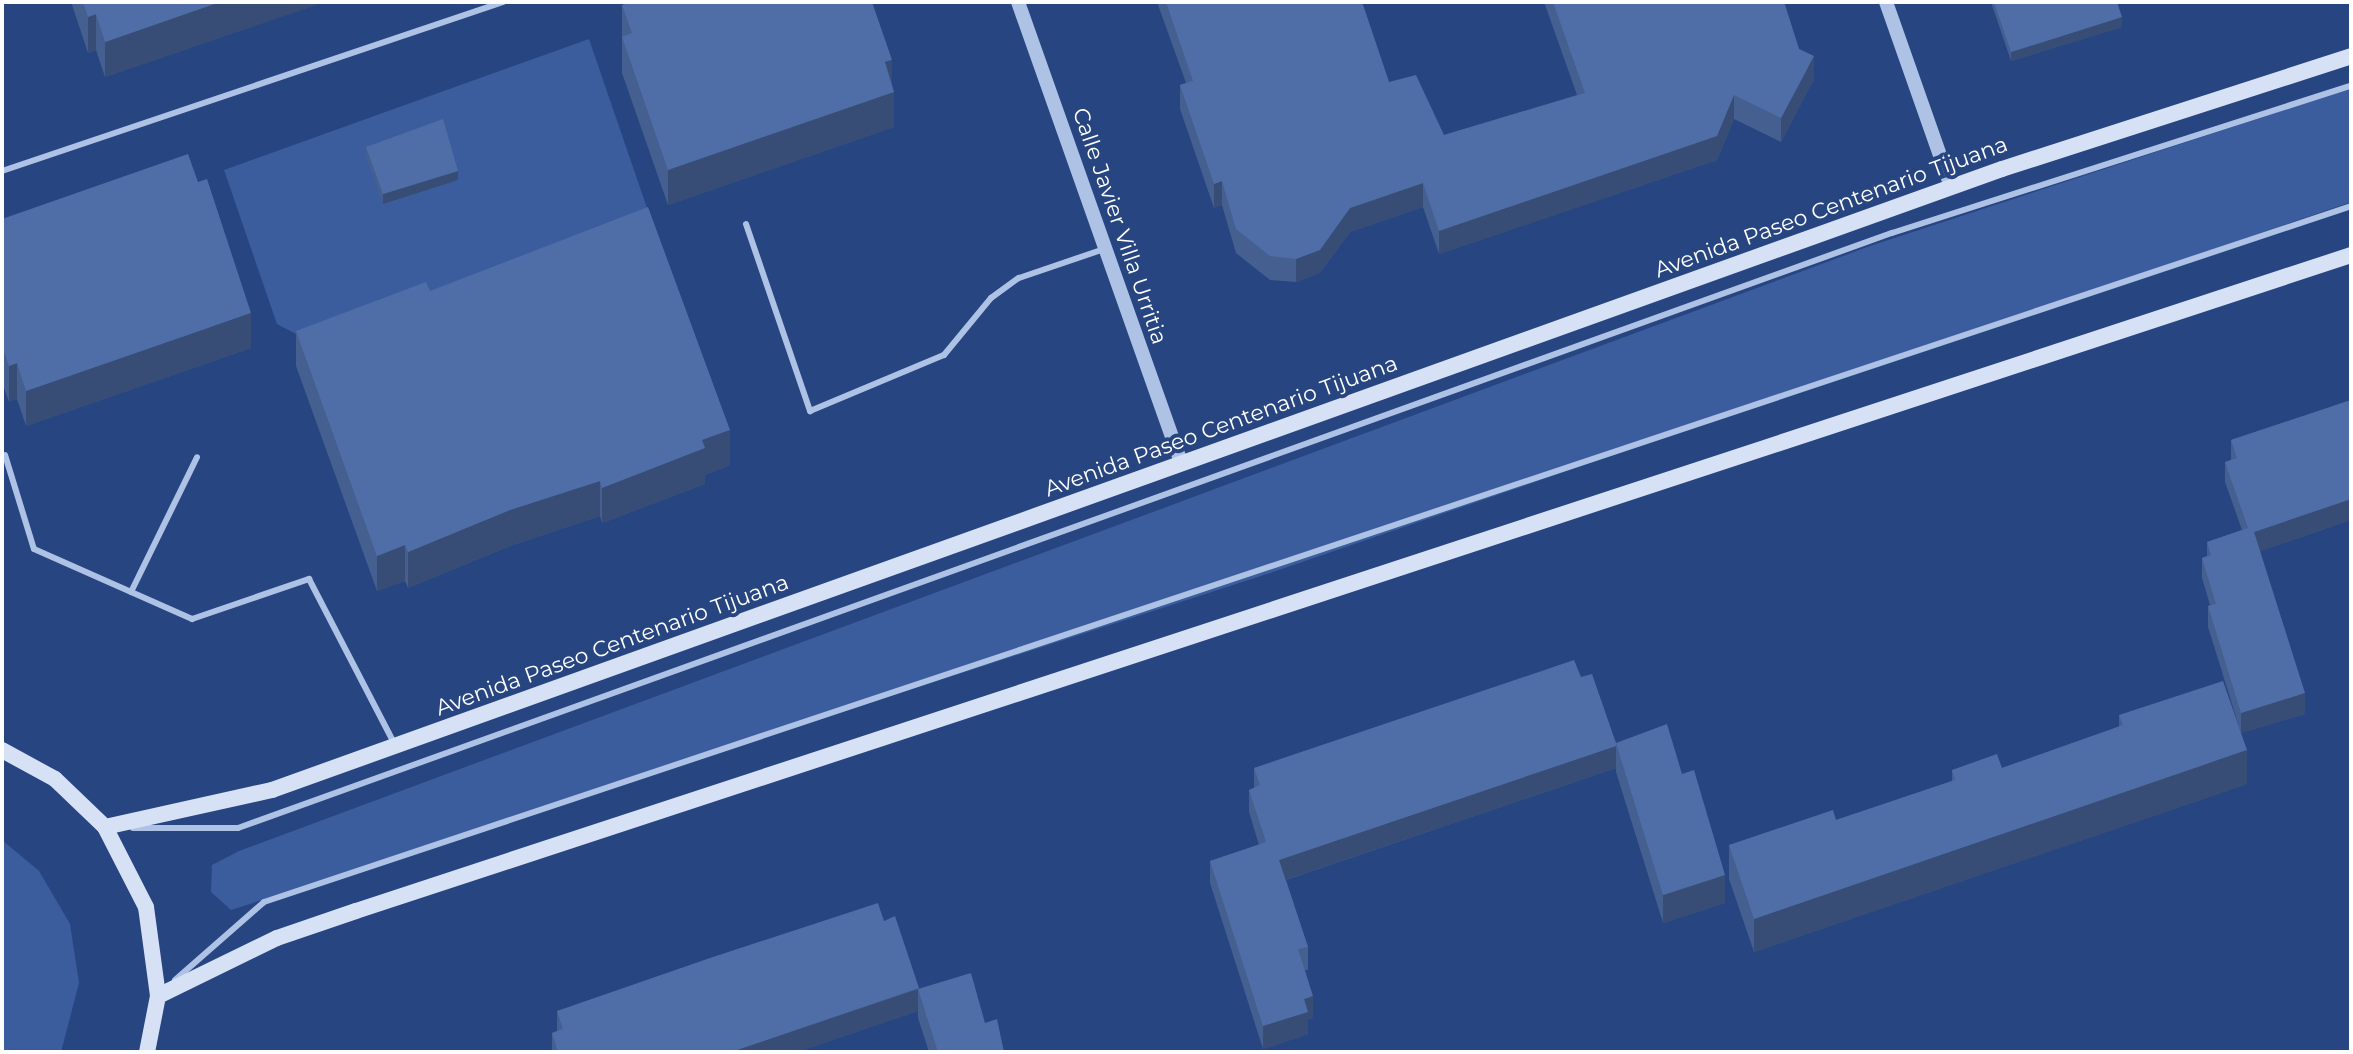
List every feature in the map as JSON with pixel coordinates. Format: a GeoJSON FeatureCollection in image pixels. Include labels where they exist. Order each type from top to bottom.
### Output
{"type":"FeatureCollection","features":[{"type":"Feature","properties":{"kind":"main road","name":"Avenida Paseo Centenario Tijuana"},"geometry":{"type":"LineString","coordinates":[[105,827],[230,805],[1951,187],[2351,56]]}},
{"type":"Feature","properties":{"kind":"main road"},"geometry":{"type":"LineString","coordinates":[[158,996],[277,938],[343,915],[2351,255]]}},
{"type":"Feature","properties":{"kind":"main road"},"geometry":{"type":"LineString","coordinates":[[2,750],[55,779],[105,827],[146,907],[158,996],[147,1052]]}},
{"type":"Feature","properties":{"kind":"street","name":"Calle Javier Villa Urritia"},"geometry":{"type":"LineString","coordinates":[[1018,2],[1181,463]]}},
{"type":"Feature","properties":{"kind":"street"},"geometry":{"type":"LineString","coordinates":[[1886,2],[1951,187]]}},
{"type":"Feature","properties":{"kind":"lane"},"geometry":{"type":"LineString","coordinates":[[2,171],[503,2]]}},
{"type":"Feature","properties":{"kind":"lane"},"geometry":{"type":"LineString","coordinates":[[105,827],[238,828],[1892,233],[2351,86]]}},
{"type":"Feature","properties":{"kind":"lane"},"geometry":{"type":"LineString","coordinates":[[158,996],[264,902],[2351,206]]}},
{"type":"Feature","properties":{"kind":"lane"},"geometry":{"type":"LineString","coordinates":[[746,224],[810,411],[944,355],[991,298],[1019,278],[1104,249]]}},
{"type":"Feature","properties":{"kind":"lane"},"geometry":{"type":"LineString","coordinates":[[5,455],[34,549],[192,619],[309,579],[396,746]]}},
{"type":"Feature","properties":{"kind":"lane"},"geometry":{"type":"LineString","coordinates":[[131,592],[197,457]]}},
{"type":"Feature","properties":{"kind":"shaded area"},"geometry":{"type":"Polygon","coordinates":[[[589,39],[648,211],[315,344],[277,324],[224,170],[589,39]]]}},
{"type":"Feature","properties":{"kind":"shaded area"},"geometry":{"type":"Polygon","coordinates":[[[2351,88],[2351,202],[1270,573],[231,910],[211,892],[212,865],[239,851],[1870,246],[2351,88]]]}},
{"type":"Feature","properties":{"kind":"shaded area"},"geometry":{"type":"Polygon","coordinates":[[[2,840],[39,871],[70,924],[79,983],[61,1052],[2,1052],[2,840]]]}},
{"type":"Feature","properties":{"kind":"building"},"geometry":{"type":"Polygon","coordinates":[[[83,2],[220,2],[105,42],[96,14],[88,17],[83,2]]]}},
{"type":"Feature","properties":{"kind":"building"},"geometry":{"type":"Polygon","coordinates":[[[632,2],[872,2],[892,60],[885,62],[894,92],[668,170],[622,37],[632,33],[622,5],[632,2]]]}},
{"type":"Feature","properties":{"kind":"building"},"geometry":{"type":"Polygon","coordinates":[[[1166,2],[1362,2],[1389,82],[1416,75],[1444,135],[1585,93],[1553,2],[1784,2],[1799,49],[1814,56],[1781,118],[1734,95],[1717,136],[1439,231],[1423,183],[1350,208],[1320,250],[1296,259],[1270,256],[1236,229],[1222,181],[1214,184],[1180,85],[1193,81],[1166,2]]]}},
{"type":"Feature","properties":{"kind":"building"},"geometry":{"type":"Polygon","coordinates":[[[1994,2],[2117,2],[2122,17],[2011,52],[1994,2]]]}},
{"type":"Feature","properties":{"kind":"building"},"geometry":{"type":"Polygon","coordinates":[[[443,119],[458,171],[383,194],[366,147],[443,119]]]}},
{"type":"Feature","properties":{"kind":"building"},"geometry":{"type":"Polygon","coordinates":[[[188,154],[198,182],[207,179],[251,313],[26,391],[17,363],[9,366],[2,346],[2,219],[188,154]]]}},
{"type":"Feature","properties":{"kind":"building"},"geometry":{"type":"Polygon","coordinates":[[[648,207],[730,430],[702,440],[705,448],[602,488],[600,481],[510,510],[408,552],[405,545],[377,556],[296,331],[426,282],[430,291],[648,207]]]}},
{"type":"Feature","properties":{"kind":"building"},"geometry":{"type":"Polygon","coordinates":[[[2351,400],[2351,499],[2254,532],[2305,693],[2241,713],[2208,606],[2216,604],[2202,558],[2211,555],[2207,542],[2248,528],[2225,462],[2237,458],[2231,440],[2351,400]]]}},
{"type":"Feature","properties":{"kind":"building"},"geometry":{"type":"Polygon","coordinates":[[[1574,660],[1581,677],[1592,674],[1616,746],[1279,860],[1308,947],[1298,949],[1313,996],[1304,999],[1308,1012],[1263,1026],[1210,861],[1266,842],[1249,790],[1260,785],[1254,768],[1574,660]]]}},
{"type":"Feature","properties":{"kind":"building"},"geometry":{"type":"Polygon","coordinates":[[[2223,681],[2247,750],[1754,919],[1729,845],[1833,810],[1836,820],[1955,780],[1952,770],[1997,754],[2002,768],[2123,725],[2119,715],[2223,681]]]}},
{"type":"Feature","properties":{"kind":"building"},"geometry":{"type":"Polygon","coordinates":[[[1667,724],[1682,774],[1694,770],[1725,875],[1663,895],[1616,743],[1667,724]]]}},
{"type":"Feature","properties":{"kind":"building"},"geometry":{"type":"Polygon","coordinates":[[[878,903],[884,921],[895,916],[919,988],[731,1052],[558,1052],[552,1033],[563,1029],[557,1011],[878,903]]]}},
{"type":"Feature","properties":{"kind":"building"},"geometry":{"type":"Polygon","coordinates":[[[971,973],[985,1023],[997,1019],[1004,1052],[938,1052],[918,989],[971,973]]]}}]}
